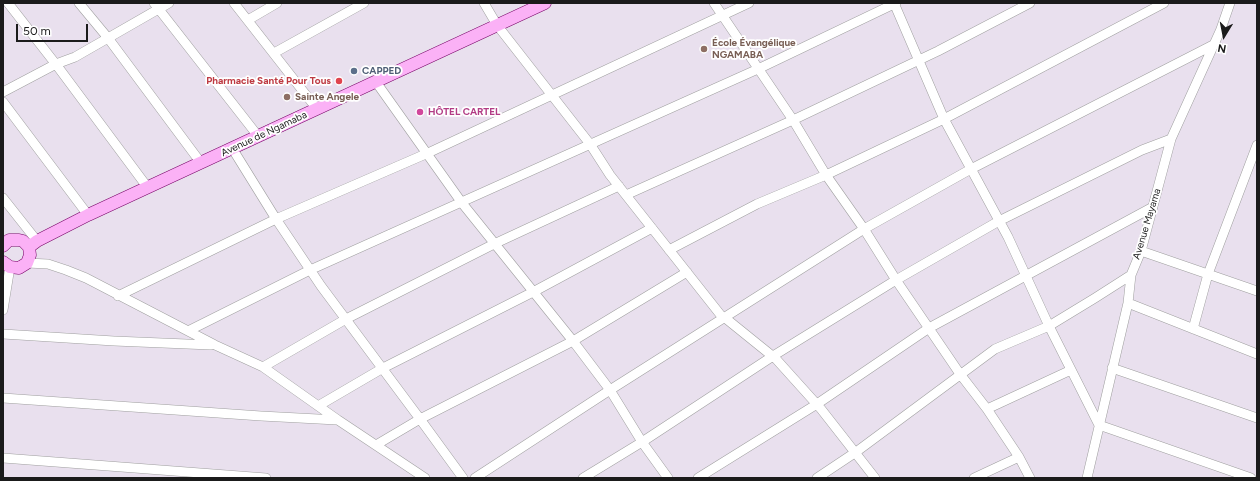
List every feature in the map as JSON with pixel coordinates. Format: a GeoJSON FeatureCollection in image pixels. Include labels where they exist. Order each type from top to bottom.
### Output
{"type":"FeatureCollection","features":[{"type":"Feature","properties":{"kind":"street"},"geometry":{"type":"LineString","coordinates":[[8,3],[56,64],[148,188]]}},
{"type":"Feature","properties":{"kind":"street"},"geometry":{"type":"LineString","coordinates":[[79,3],[108,38],[200,163]]}},
{"type":"Feature","properties":{"kind":"street"},"geometry":{"type":"LineString","coordinates":[[3,92],[56,64],[75,57],[108,38],[157,6],[169,3]]}},
{"type":"Feature","properties":{"kind":"street"},"geometry":{"type":"LineString","coordinates":[[234,3],[317,109]]}},
{"type":"Feature","properties":{"kind":"street"},"geometry":{"type":"LineString","coordinates":[[248,20],[277,3]]}},
{"type":"Feature","properties":{"kind":"street"},"geometry":{"type":"LineString","coordinates":[[274,53],[364,3]]}},
{"type":"Feature","properties":{"kind":"street"},"geometry":{"type":"LineString","coordinates":[[484,3],[497,25],[590,144],[619,186],[724,318],[773,356],[817,404],[875,478]]}},
{"type":"Feature","properties":{"kind":"street","name":"Avenue de Ngamaba"},"geometry":{"type":"LineString","coordinates":[[33,244],[200,163],[545,3]]}},
{"type":"Feature","properties":{"kind":"street"},"geometry":{"type":"LineString","coordinates":[[714,3],[794,120],[826,175],[864,229],[896,280],[960,374],[988,409],[1019,457],[1030,478]]}},
{"type":"Feature","properties":{"kind":"street"},"geometry":{"type":"LineString","coordinates":[[118,296],[276,219],[428,153],[749,3]]}},
{"type":"Feature","properties":{"kind":"street"},"geometry":{"type":"LineString","coordinates":[[188,331],[310,270],[758,69],[895,3],[944,119],[999,221],[1049,326],[1099,425],[1251,478]]}},
{"type":"Feature","properties":{"kind":"street"},"geometry":{"type":"LineString","coordinates":[[626,195],[794,120],[919,60],[1030,3]]}},
{"type":"Feature","properties":{"kind":"street"},"geometry":{"type":"LineString","coordinates":[[669,250],[757,204],[826,175],[944,119],[1164,3]]}},
{"type":"Feature","properties":{"kind":"street","name":"Avenue Mayama"},"geometry":{"type":"LineString","coordinates":[[1086,478],[1128,303],[1130,275],[1141,251],[1171,139],[1221,29],[1230,3]]}},
{"type":"Feature","properties":{"kind":"street"},"geometry":{"type":"LineString","coordinates":[[157,6],[258,136]]}},
{"type":"Feature","properties":{"kind":"street"},"geometry":{"type":"LineString","coordinates":[[475,478],[610,390],[864,229],[971,169],[1213,45]]}},
{"type":"Feature","properties":{"kind":"street"},"geometry":{"type":"LineString","coordinates":[[376,82],[428,153],[462,203],[573,340],[610,390],[642,442],[668,478]]}},
{"type":"Feature","properties":{"kind":"street"},"geometry":{"type":"LineString","coordinates":[[3,102],[88,216]]}},
{"type":"Feature","properties":{"kind":"street"},"geometry":{"type":"LineString","coordinates":[[583,478],[642,442],[773,356],[896,280],[999,221],[1142,150],[1171,139]]}},
{"type":"Feature","properties":{"kind":"street"},"geometry":{"type":"LineString","coordinates":[[1193,329],[1208,274],[1257,145]]}},
{"type":"Feature","properties":{"kind":"street"},"geometry":{"type":"LineString","coordinates":[[232,148],[310,270],[463,478]]}},
{"type":"Feature","properties":{"kind":"street"},"geometry":{"type":"LineString","coordinates":[[262,367],[346,319],[494,244],[619,186]]}},
{"type":"Feature","properties":{"kind":"street"},"geometry":{"type":"LineString","coordinates":[[3,198],[33,244],[27,263]]}},
{"type":"Feature","properties":{"kind":"street"},"geometry":{"type":"LineString","coordinates":[[698,478],[817,404],[929,328],[1153,206]]}},
{"type":"Feature","properties":{"kind":"street"},"geometry":{"type":"LineString","coordinates":[[318,406],[383,368],[533,292],[652,228]]}},
{"type":"Feature","properties":{"kind":"street"},"geometry":{"type":"LineString","coordinates":[[3,246],[9,240],[14,239],[33,244]]}},
{"type":"Feature","properties":{"kind":"street"},"geometry":{"type":"LineString","coordinates":[[1141,251],[1257,291]]}},
{"type":"Feature","properties":{"kind":"street"},"geometry":{"type":"LineString","coordinates":[[3,310],[6,265],[19,268],[27,263],[48,264],[66,270],[86,278],[118,296],[262,367],[425,478]]}},
{"type":"Feature","properties":{"kind":"street"},"geometry":{"type":"LineString","coordinates":[[376,445],[420,419],[573,340],[687,272]]}},
{"type":"Feature","properties":{"kind":"street"},"geometry":{"type":"LineString","coordinates":[[817,478],[856,452],[995,349],[1049,326],[1130,275]]}},
{"type":"Feature","properties":{"kind":"street"},"geometry":{"type":"LineString","coordinates":[[1128,303],[1257,354]]}},
{"type":"Feature","properties":{"kind":"street"},"geometry":{"type":"LineString","coordinates":[[3,334],[114,341],[215,345]]}},
{"type":"Feature","properties":{"kind":"street"},"geometry":{"type":"LineString","coordinates":[[1112,368],[1257,418]]}},
{"type":"Feature","properties":{"kind":"street"},"geometry":{"type":"LineString","coordinates":[[988,409],[1071,370]]}},
{"type":"Feature","properties":{"kind":"street"},"geometry":{"type":"LineString","coordinates":[[3,398],[338,420]]}},
{"type":"Feature","properties":{"kind":"street"},"geometry":{"type":"LineString","coordinates":[[974,478],[1019,457]]}},
{"type":"Feature","properties":{"kind":"street"},"geometry":{"type":"LineString","coordinates":[[3,458],[266,478]]}},
{"type":"Feature","properties":{"kind":"place","name":"École Évangélique NGAMABA"},"geometry":{"type":"Point","coordinates":[704,49]}},
{"type":"Feature","properties":{"kind":"place","name":"CAPPED"},"geometry":{"type":"Point","coordinates":[354,71]}},
{"type":"Feature","properties":{"kind":"place","name":"Pharmacie Santé Pour Tous"},"geometry":{"type":"Point","coordinates":[339,81]}},
{"type":"Feature","properties":{"kind":"place","name":"Sainte Angele"},"geometry":{"type":"Point","coordinates":[287,97]}},
{"type":"Feature","properties":{"kind":"place","name":"HÔTEL CARTEL"},"geometry":{"type":"Point","coordinates":[420,112]}}]}
